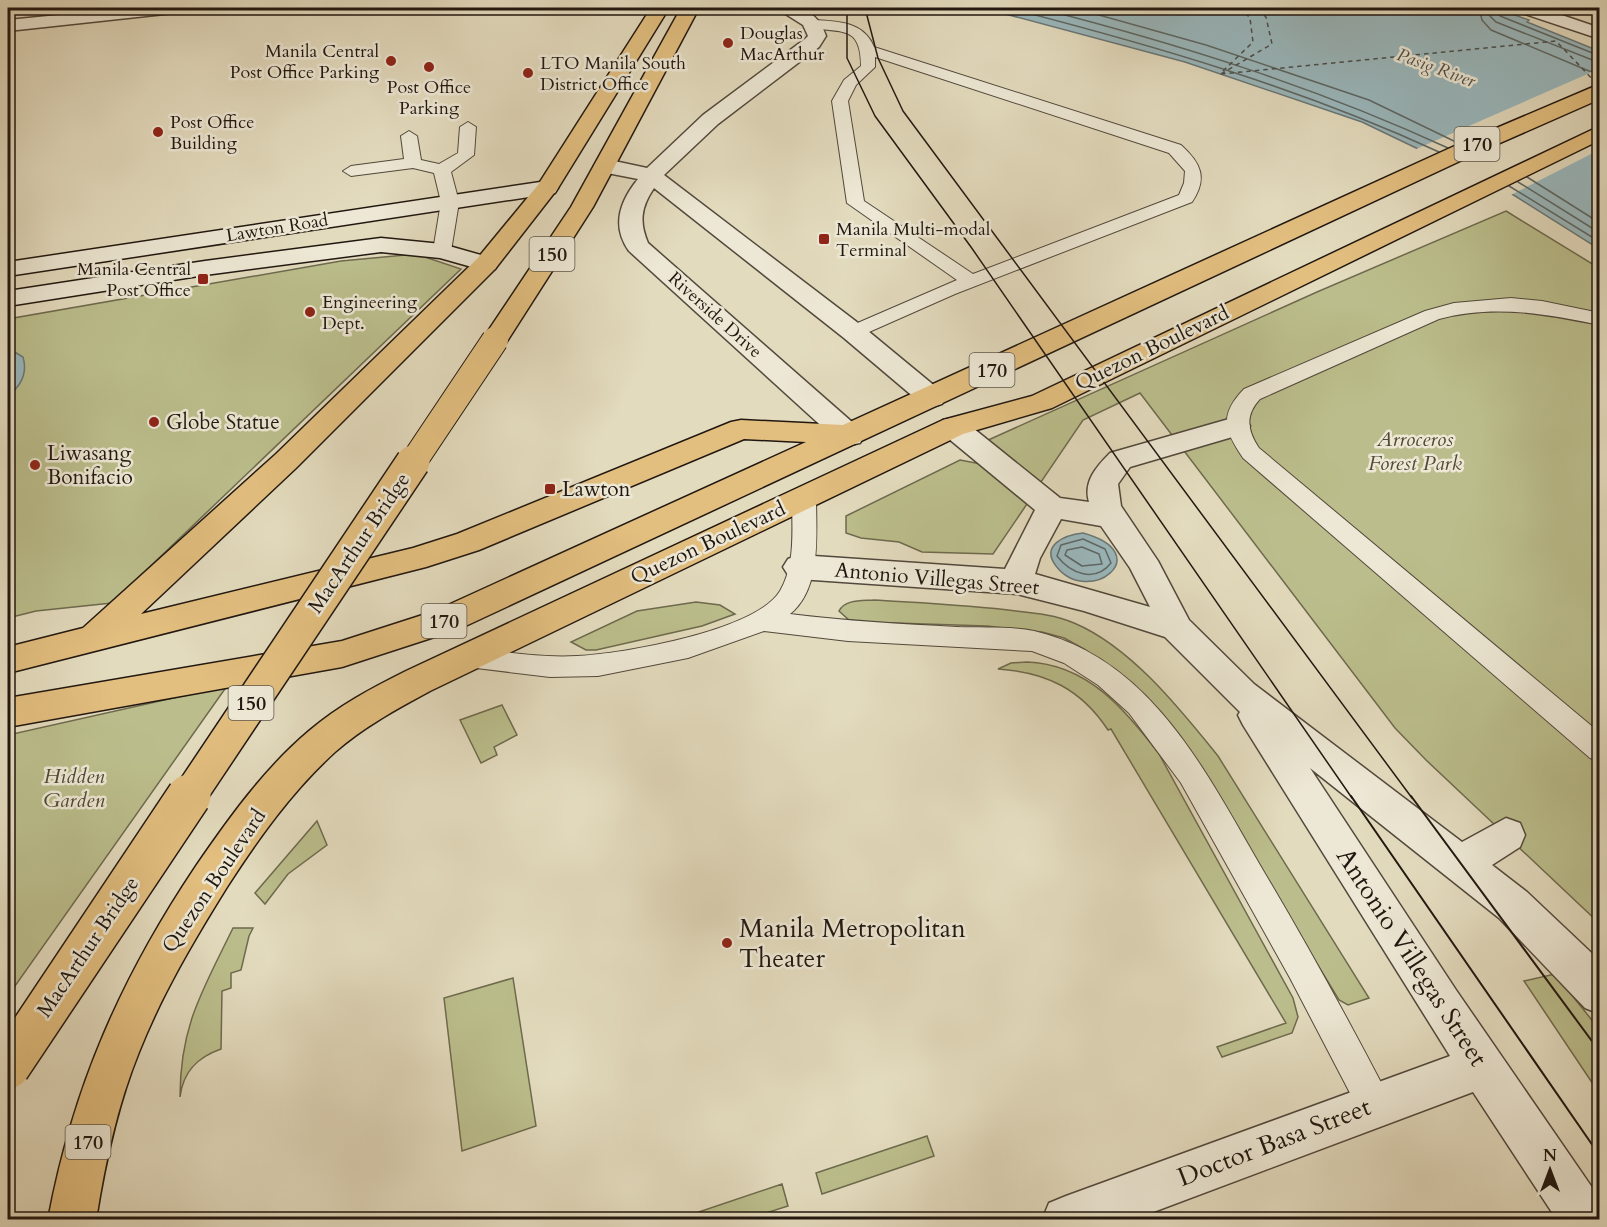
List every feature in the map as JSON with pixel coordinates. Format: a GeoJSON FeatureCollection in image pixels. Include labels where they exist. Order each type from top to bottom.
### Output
{"type":"FeatureCollection","features":[{"type":"Feature","properties":{"kind":"main road","name":"150"},"geometry":{"type":"LineString","coordinates":[[92,640],[286,461],[486,264],[547,188],[656,15]]}},
{"type":"Feature","properties":{"kind":"main road","name":"MacArthur Bridge"},"geometry":{"type":"LineString","coordinates":[[8,1066],[552,255],[605,166],[686,16]]}},
{"type":"Feature","properties":{"kind":"main road","name":"Quezon Boulevard"},"geometry":{"type":"LineString","coordinates":[[8,713],[290,665],[395,639],[447,620],[850,436],[1467,149],[1599,91]]}},
{"type":"Feature","properties":{"kind":"main road","name":"Quezon Boulevard"},"geometry":{"type":"LineString","coordinates":[[72,1220],[94,1116],[124,1033],[172,939],[242,831],[303,760],[339,728],[380,701],[468,657],[804,497],[953,427],[1042,402],[1599,132]]}},
{"type":"Feature","properties":{"kind":"main road","name":"Quezon Boulevard"},"geometry":{"type":"LineString","coordinates":[[8,660],[415,559],[477,538],[741,429],[850,436]]}},
{"type":"Feature","properties":{"kind":"street"},"geometry":{"type":"LineString","coordinates":[[8,26],[174,8]]}},
{"type":"Feature","properties":{"kind":"street"},"geometry":{"type":"LineString","coordinates":[[785,8],[808,18],[814,24]]}},
{"type":"Feature","properties":{"kind":"street"},"geometry":{"type":"LineString","coordinates":[[1525,8],[1599,34]]}},
{"type":"Feature","properties":{"kind":"street","name":"Riverside Drive"},"geometry":{"type":"LineString","coordinates":[[814,24],[817,36],[812,43],[681,144],[651,176],[631,209],[631,232],[637,246],[850,436]]}},
{"type":"Feature","properties":{"kind":"street"},"geometry":{"type":"LineString","coordinates":[[605,166],[651,176],[853,332],[932,398]]}},
{"type":"Feature","properties":{"kind":"street","name":"Lawton Road"},"geometry":{"type":"LineString","coordinates":[[8,269],[547,188]]}},
{"type":"Feature","properties":{"kind":"street","name":"Lawton Road"},"geometry":{"type":"LineString","coordinates":[[8,299],[344,248],[381,245],[442,251],[486,264]]}},
{"type":"Feature","properties":{"kind":"street","name":"Antonio Villegas Street"},"geometry":{"type":"LineString","coordinates":[[1236,426],[1120,460],[1107,471],[1102,484],[1103,501],[1108,516],[1133,547],[1177,628],[1242,694],[1460,864],[1543,933],[1599,993]]}},
{"type":"Feature","properties":{"kind":"street"},"geometry":{"type":"LineString","coordinates":[[953,427],[1052,507],[1108,516]]}},
{"type":"Feature","properties":{"kind":"street"},"geometry":{"type":"LineString","coordinates":[[1017,582],[1024,558],[1052,507]]}},
{"type":"Feature","properties":{"kind":"street","name":"Antonio Villegas Street"},"geometry":{"type":"LineString","coordinates":[[799,567],[1017,582],[1086,599],[1177,628]]}},
{"type":"Feature","properties":{"kind":"street","name":"Antonio Villegas Street"},"geometry":{"type":"LineString","coordinates":[[1242,694],[1585,1220]]}},
{"type":"Feature","properties":{"kind":"street"},"geometry":{"type":"LineString","coordinates":[[1460,864],[1506,835]]}},
{"type":"Feature","properties":{"kind":"street","name":"Doctor Basa Street"},"geometry":{"type":"LineString","coordinates":[[1066,1220],[1374,1104],[1483,1066]]}},
{"type":"Feature","properties":{"kind":"lane"},"geometry":{"type":"LineString","coordinates":[[814,24],[834,25],[857,31],[863,35],[868,50],[868,67],[849,83],[840,102],[856,203],[971,281]]}},
{"type":"Feature","properties":{"kind":"lane"},"geometry":{"type":"LineString","coordinates":[[853,332],[971,281],[1186,198],[1195,184],[1194,172],[1187,159],[1175,149],[868,50]]}},
{"type":"Feature","properties":{"kind":"lane"},"geometry":{"type":"LineString","coordinates":[[351,171],[413,163],[442,170],[466,155],[468,127]]}},
{"type":"Feature","properties":{"kind":"lane"},"geometry":{"type":"LineString","coordinates":[[409,136],[413,163]]}},
{"type":"Feature","properties":{"kind":"lane"},"geometry":{"type":"LineString","coordinates":[[442,170],[450,202],[442,251]]}},
{"type":"Feature","properties":{"kind":"lane"},"geometry":{"type":"LineString","coordinates":[[1599,319],[1561,310],[1511,304],[1481,305],[1443,312],[1252,394],[1242,403],[1237,413],[1236,426],[1241,439],[1251,453],[1599,750]]}},
{"type":"Feature","properties":{"kind":"lane"},"geometry":{"type":"LineString","coordinates":[[468,657],[534,665],[601,665],[702,644],[762,621],[785,605],[796,586],[804,497]]}},
{"type":"Feature","properties":{"kind":"lane"},"geometry":{"type":"LineString","coordinates":[[762,621],[848,631],[1033,641],[1057,646],[1079,656],[1114,682],[1161,732],[1186,767],[1306,974],[1374,1104]]}},
{"type":"Feature","properties":{"kind":"green space","name":"Arroceros Forest Park"},"geometry":{"type":"Polygon","coordinates":[[[1506,211],[1599,268],[1599,923],[1395,728],[1140,393],[1083,420],[1039,485],[986,441],[1317,292],[1506,211]]]}},
{"type":"Feature","properties":{"kind":"green space"},"geometry":{"type":"Polygon","coordinates":[[[416,254],[461,269],[112,603],[36,611],[8,618],[8,319],[341,261],[416,254]]]}},
{"type":"Feature","properties":{"kind":"green space"},"geometry":{"type":"Polygon","coordinates":[[[960,460],[981,464],[1027,504],[993,554],[922,552],[899,542],[861,538],[846,533],[846,516],[960,460]]]}},
{"type":"Feature","properties":{"kind":"green space"},"geometry":{"type":"Polygon","coordinates":[[[874,600],[981,607],[1060,618],[1095,634],[1135,663],[1171,700],[1218,756],[1369,998],[1348,1005],[1339,1000],[1195,763],[1121,678],[1084,649],[1064,638],[1042,632],[987,626],[864,622],[849,620],[839,611],[845,604],[874,600]]]}},
{"type":"Feature","properties":{"kind":"green space"},"geometry":{"type":"Polygon","coordinates":[[[696,602],[720,605],[735,614],[702,626],[596,650],[586,650],[571,642],[637,611],[696,602]]]}},
{"type":"Feature","properties":{"kind":"green space"},"geometry":{"type":"Polygon","coordinates":[[[1027,662],[1049,665],[1086,680],[1118,706],[1159,754],[1293,998],[1298,1017],[1292,1033],[1222,1057],[1217,1047],[1286,1023],[1111,729],[1108,730],[1086,704],[1061,685],[1032,674],[998,669],[1011,663],[1027,662]]]}},
{"type":"Feature","properties":{"kind":"green space","name":"Hidden Garden"},"geometry":{"type":"Polygon","coordinates":[[[227,686],[8,996],[8,735],[227,686]]]}},
{"type":"Feature","properties":{"kind":"green space"},"geometry":{"type":"Polygon","coordinates":[[[502,705],[517,735],[494,747],[497,755],[481,763],[460,720],[502,705]]]}},
{"type":"Feature","properties":{"kind":"green space"},"geometry":{"type":"Polygon","coordinates":[[[317,821],[327,845],[288,874],[265,904],[255,893],[317,821]]]}},
{"type":"Feature","properties":{"kind":"green space"},"geometry":{"type":"Polygon","coordinates":[[[233,928],[253,928],[241,970],[231,973],[231,988],[222,991],[221,1049],[205,1056],[193,1066],[184,1080],[180,1097],[184,1049],[189,1028],[203,990],[233,928]]]}},
{"type":"Feature","properties":{"kind":"green space"},"geometry":{"type":"Polygon","coordinates":[[[1555,974],[1599,1029],[1599,1093],[1524,981],[1555,974]]]}},
{"type":"Feature","properties":{"kind":"green space"},"geometry":{"type":"Polygon","coordinates":[[[513,978],[536,1126],[462,1151],[444,998],[513,978]]]}},
{"type":"Feature","properties":{"kind":"green space"},"geometry":{"type":"Polygon","coordinates":[[[927,1136],[934,1156],[822,1194],[816,1173],[927,1136]]]}},
{"type":"Feature","properties":{"kind":"green space"},"geometry":{"type":"Polygon","coordinates":[[[782,1184],[788,1206],[747,1219],[678,1219],[782,1184]]]}},
{"type":"Feature","properties":{"kind":"water","name":"Pasig River"},"geometry":{"type":"Polygon","coordinates":[[[983,8],[1495,8],[1529,20],[1527,22],[1599,51],[1599,249],[1512,194],[1362,122],[1185,62],[983,8]]]}},
{"type":"Feature","properties":{"kind":"water"},"geometry":{"type":"Polygon","coordinates":[[[8,348],[23,357],[25,369],[20,384],[8,396],[8,348]]]}},
{"type":"Feature","properties":{"kind":"water"},"geometry":{"type":"Polygon","coordinates":[[[1083,533],[1105,542],[1115,553],[1116,564],[1110,573],[1099,580],[1084,582],[1069,578],[1052,559],[1051,552],[1057,542],[1083,533]]]}},
{"type":"Feature","properties":{"kind":"pier"},"geometry":{"type":"Polygon","coordinates":[[[1599,69],[1599,150],[1509,196],[1414,150],[1599,69]]]}},
{"type":"Feature","properties":{"kind":"ferry route"},"geometry":{"type":"LineString","coordinates":[[1223,71],[1253,42],[1250,18],[1241,8]]}},
{"type":"Feature","properties":{"kind":"ferry route"},"geometry":{"type":"LineString","coordinates":[[1256,8],[1266,17],[1272,44],[1221,74],[1556,41],[1599,86]]}},
{"type":"Feature","properties":{"kind":"tram line"},"geometry":{"type":"LineString","coordinates":[[847,8],[847,58],[875,116],[971,247],[1352,798]]}},
{"type":"Feature","properties":{"kind":"tram line"},"geometry":{"type":"LineString","coordinates":[[865,8],[878,58],[903,111],[1412,798]]}},
{"type":"Feature","properties":{"kind":"tram line"},"geometry":{"type":"LineString","coordinates":[[1351,796],[1600,1156]]}},
{"type":"Feature","properties":{"kind":"tram line"},"geometry":{"type":"LineString","coordinates":[[1411,796],[1600,1052]]}},
{"type":"Feature","properties":{"kind":"place","name":"Douglas MacArthur"},"geometry":{"type":"Point","coordinates":[728,43]}},
{"type":"Feature","properties":{"kind":"place","name":"Manila Central Post Office Parking"},"geometry":{"type":"Point","coordinates":[391,61]}},
{"type":"Feature","properties":{"kind":"place","name":"Post Office Parking"},"geometry":{"type":"Point","coordinates":[429,67]}},
{"type":"Feature","properties":{"kind":"place","name":"LTO Manila South District Office"},"geometry":{"type":"Point","coordinates":[528,73]}},
{"type":"Feature","properties":{"kind":"place","name":"Post Office Building"},"geometry":{"type":"Point","coordinates":[158,132]}},
{"type":"Feature","properties":{"kind":"place","name":"Manila Multi-modal Terminal"},"geometry":{"type":"Point","coordinates":[824,239]}},
{"type":"Feature","properties":{"kind":"place","name":"Manila Central Post Office"},"geometry":{"type":"Point","coordinates":[203,279]}},
{"type":"Feature","properties":{"kind":"place","name":"Engineering Dept."},"geometry":{"type":"Point","coordinates":[310,312]}},
{"type":"Feature","properties":{"kind":"place","name":"Globe Statue"},"geometry":{"type":"Point","coordinates":[154,422]}},
{"type":"Feature","properties":{"kind":"place","name":"Liwasang Bonifacio"},"geometry":{"type":"Point","coordinates":[35,465]}},
{"type":"Feature","properties":{"kind":"place","name":"Lawton"},"geometry":{"type":"Point","coordinates":[550,489]}},
{"type":"Feature","properties":{"kind":"place","name":"Manila Metropolitan Theater"},"geometry":{"type":"Point","coordinates":[727,943]}}]}
